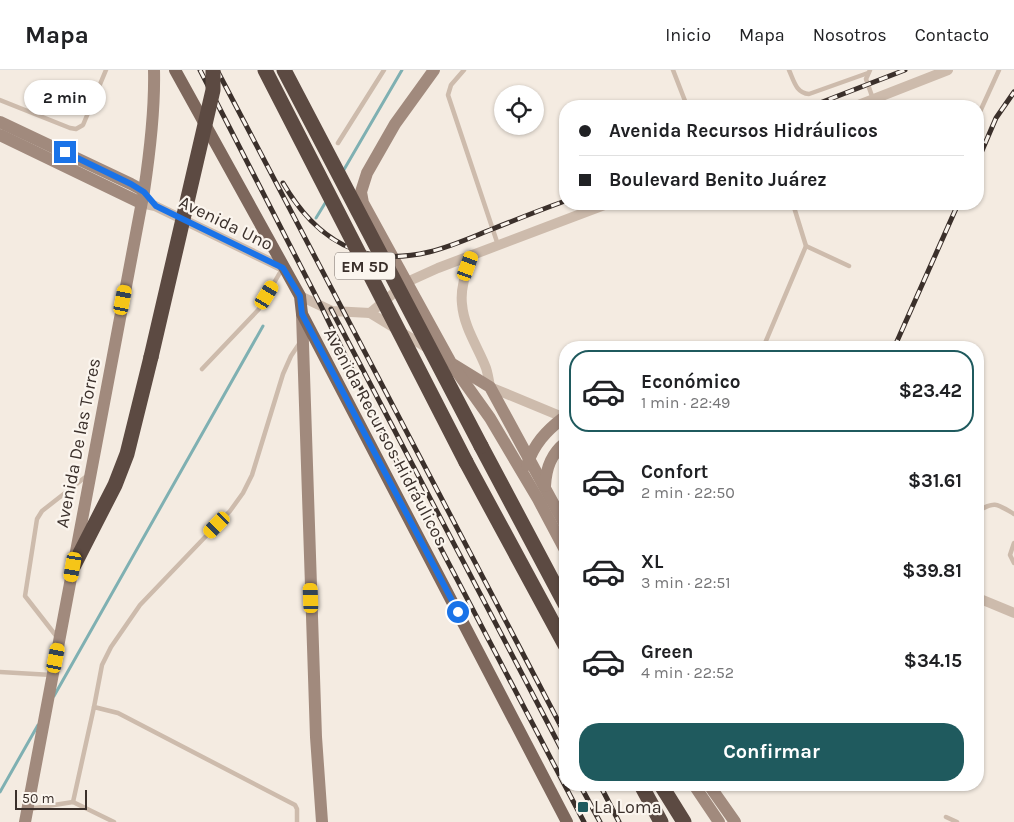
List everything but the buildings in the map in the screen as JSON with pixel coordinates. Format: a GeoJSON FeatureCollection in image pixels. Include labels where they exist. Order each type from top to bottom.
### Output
{"type":"FeatureCollection","features":[{"type":"Feature","properties":{"kind":"highway"},"geometry":{"type":"LineString","coordinates":[[73,567],[115,485],[127,454],[213,90],[213,70]]}},
{"type":"Feature","properties":{"kind":"highway","name":"EM 5D"},"geometry":{"type":"LineString","coordinates":[[265,70],[466,462],[559,634]]}},
{"type":"Feature","properties":{"kind":"highway","name":"EM 5D"},"geometry":{"type":"LineString","coordinates":[[284,70],[559,593]]}},
{"type":"Feature","properties":{"kind":"highway"},"geometry":{"type":"LineString","coordinates":[[644,791],[661,822]]}},
{"type":"Feature","properties":{"kind":"highway"},"geometry":{"type":"LineString","coordinates":[[665,791],[684,822]]}},
{"type":"Feature","properties":{"kind":"main road","name":"Avenida De las Torres"},"geometry":{"type":"LineString","coordinates":[[26,816],[142,197],[150,150],[154,107],[154,70]]}},
{"type":"Feature","properties":{"kind":"main road","name":"Avenida Recursos Hidráulicos"},"geometry":{"type":"LineString","coordinates":[[175,70],[300,296],[302,314],[567,822]]}},
{"type":"Feature","properties":{"kind":"main road"},"geometry":{"type":"LineString","coordinates":[[434,70],[395,124],[367,173],[361,192],[363,203],[451,363],[490,418],[559,539]]}},
{"type":"Feature","properties":{"kind":"main road"},"geometry":{"type":"LineString","coordinates":[[0,122],[122,180],[142,197]]}},
{"type":"Feature","properties":{"kind":"main road"},"geometry":{"type":"LineString","coordinates":[[0,135],[142,197]]}},
{"type":"Feature","properties":{"kind":"main road"},"geometry":{"type":"LineString","coordinates":[[302,314],[316,737],[322,822]]}},
{"type":"Feature","properties":{"kind":"main road"},"geometry":{"type":"LineString","coordinates":[[451,363],[490,387],[559,514]]}},
{"type":"Feature","properties":{"kind":"main road"},"geometry":{"type":"LineString","coordinates":[[524,475],[532,452],[541,438],[559,422]]}},
{"type":"Feature","properties":{"kind":"main road"},"geometry":{"type":"LineString","coordinates":[[544,486],[545,474],[550,459],[559,447]]}},
{"type":"Feature","properties":{"kind":"main road"},"geometry":{"type":"LineString","coordinates":[[698,791],[719,822]]}},
{"type":"Feature","properties":{"kind":"main road"},"geometry":{"type":"LineString","coordinates":[[713,791],[735,822]]}},
{"type":"Feature","properties":{"kind":"street"},"geometry":{"type":"LineString","coordinates":[[873,99],[948,70]]}},
{"type":"Feature","properties":{"kind":"street","name":"Avenida Uno"},"geometry":{"type":"LineString","coordinates":[[142,197],[156,206],[283,268]]}},
{"type":"Feature","properties":{"kind":"street"},"geometry":{"type":"LineString","coordinates":[[370,313],[407,282],[438,268],[591,210]]}},
{"type":"Feature","properties":{"kind":"street"},"geometry":{"type":"LineString","coordinates":[[472,255],[464,277],[461,302],[464,320],[486,369],[490,387],[559,416]]}},
{"type":"Feature","properties":{"kind":"street"},"geometry":{"type":"LineString","coordinates":[[300,296],[332,311],[370,313],[451,363]]}},
{"type":"Feature","properties":{"kind":"street"},"geometry":{"type":"LineString","coordinates":[[984,600],[1014,613]]}},
{"type":"Feature","properties":{"kind":"lane"},"geometry":{"type":"LineString","coordinates":[[0,100],[76,129],[83,125],[106,70]]}},
{"type":"Feature","properties":{"kind":"lane"},"geometry":{"type":"LineString","coordinates":[[338,142],[384,70]]}},
{"type":"Feature","properties":{"kind":"lane"},"geometry":{"type":"LineString","coordinates":[[464,70],[451,86],[448,95],[498,246]]}},
{"type":"Feature","properties":{"kind":"lane"},"geometry":{"type":"LineString","coordinates":[[673,70],[685,100]]}},
{"type":"Feature","properties":{"kind":"lane"},"geometry":{"type":"LineString","coordinates":[[789,70],[796,88],[802,94],[809,94],[869,71]]}},
{"type":"Feature","properties":{"kind":"lane"},"geometry":{"type":"LineString","coordinates":[[984,102],[998,70]]}},
{"type":"Feature","properties":{"kind":"lane"},"geometry":{"type":"LineString","coordinates":[[869,71],[866,79],[873,99]]}},
{"type":"Feature","properties":{"kind":"lane"},"geometry":{"type":"LineString","coordinates":[[766,341],[806,246],[795,210]]}},
{"type":"Feature","properties":{"kind":"lane"},"geometry":{"type":"LineString","coordinates":[[806,246],[849,266]]}},
{"type":"Feature","properties":{"kind":"lane"},"geometry":{"type":"LineString","coordinates":[[202,369],[259,309],[283,268]]}},
{"type":"Feature","properties":{"kind":"lane"},"geometry":{"type":"LineString","coordinates":[[72,802],[102,665],[111,647],[140,605],[230,511],[243,493],[252,475],[283,374],[291,356],[303,339]]}},
{"type":"Feature","properties":{"kind":"lane"},"geometry":{"type":"LineString","coordinates":[[60,640],[25,596],[37,520],[42,512],[91,473]]}},
{"type":"Feature","properties":{"kind":"lane"},"geometry":{"type":"LineString","coordinates":[[984,508],[994,503],[1014,514]]}},
{"type":"Feature","properties":{"kind":"lane"},"geometry":{"type":"LineString","coordinates":[[1014,543],[1010,556],[1014,563]]}},
{"type":"Feature","properties":{"kind":"lane"},"geometry":{"type":"LineString","coordinates":[[0,672],[53,678]]}},
{"type":"Feature","properties":{"kind":"lane"},"geometry":{"type":"LineString","coordinates":[[94,707],[118,712],[295,805],[297,809],[297,822]]}},
{"type":"Feature","properties":{"kind":"lane"},"geometry":{"type":"LineString","coordinates":[[26,816],[72,802],[114,822]]}},
{"type":"Feature","properties":{"kind":"lane"},"geometry":{"type":"LineString","coordinates":[[946,817],[958,822]]}},
{"type":"Feature","properties":{"kind":"waterway"},"geometry":{"type":"LineString","coordinates":[[342,173],[402,70]]}},
{"type":"Feature","properties":{"kind":"waterway"},"geometry":{"type":"LineString","coordinates":[[316,218],[327,200]]}},
{"type":"Feature","properties":{"kind":"waterway"},"geometry":{"type":"LineString","coordinates":[[54,696],[263,326]]}},
{"type":"Feature","properties":{"kind":"waterway"},"geometry":{"type":"LineString","coordinates":[[0,792],[38,725]]}},
{"type":"Feature","properties":{"kind":"railway"},"geometry":{"type":"LineString","coordinates":[[200,70],[322,308],[414,497],[559,774]]}},
{"type":"Feature","properties":{"kind":"railway"},"geometry":{"type":"LineString","coordinates":[[217,70],[559,723]]}},
{"type":"Feature","properties":{"kind":"railway"},"geometry":{"type":"LineString","coordinates":[[828,100],[905,70]]}},
{"type":"Feature","properties":{"kind":"railway"},"geometry":{"type":"LineString","coordinates":[[984,146],[996,118],[1014,92]]}},
{"type":"Feature","properties":{"kind":"railway"},"geometry":{"type":"LineString","coordinates":[[283,183],[310,220],[326,234],[343,245],[362,252],[383,256],[405,256],[437,250],[559,203]]}},
{"type":"Feature","properties":{"kind":"railway"},"geometry":{"type":"LineString","coordinates":[[897,341],[955,210]]}},
{"type":"Feature","properties":{"kind":"railway"},"geometry":{"type":"LineString","coordinates":[[331,309],[559,745]]}},
{"type":"Feature","properties":{"kind":"railway"},"geometry":{"type":"LineString","coordinates":[[568,791],[584,822]]}},
{"type":"Feature","properties":{"kind":"railway"},"geometry":{"type":"LineString","coordinates":[[583,791],[600,822]]}},
{"type":"Feature","properties":{"kind":"railway"},"geometry":{"type":"LineString","coordinates":[[603,791],[619,822]]}},
{"type":"Feature","properties":{"kind":"place","name":"La Loma"},"geometry":{"type":"Point","coordinates":[583,807]}},
{"type":"Feature","properties":{"kind":"route"},"geometry":{"type":"LineString","coordinates":[[65,152],[131,184],[144,192],[156,206],[283,268],[300,296],[302,314],[458,612]]}}]}
